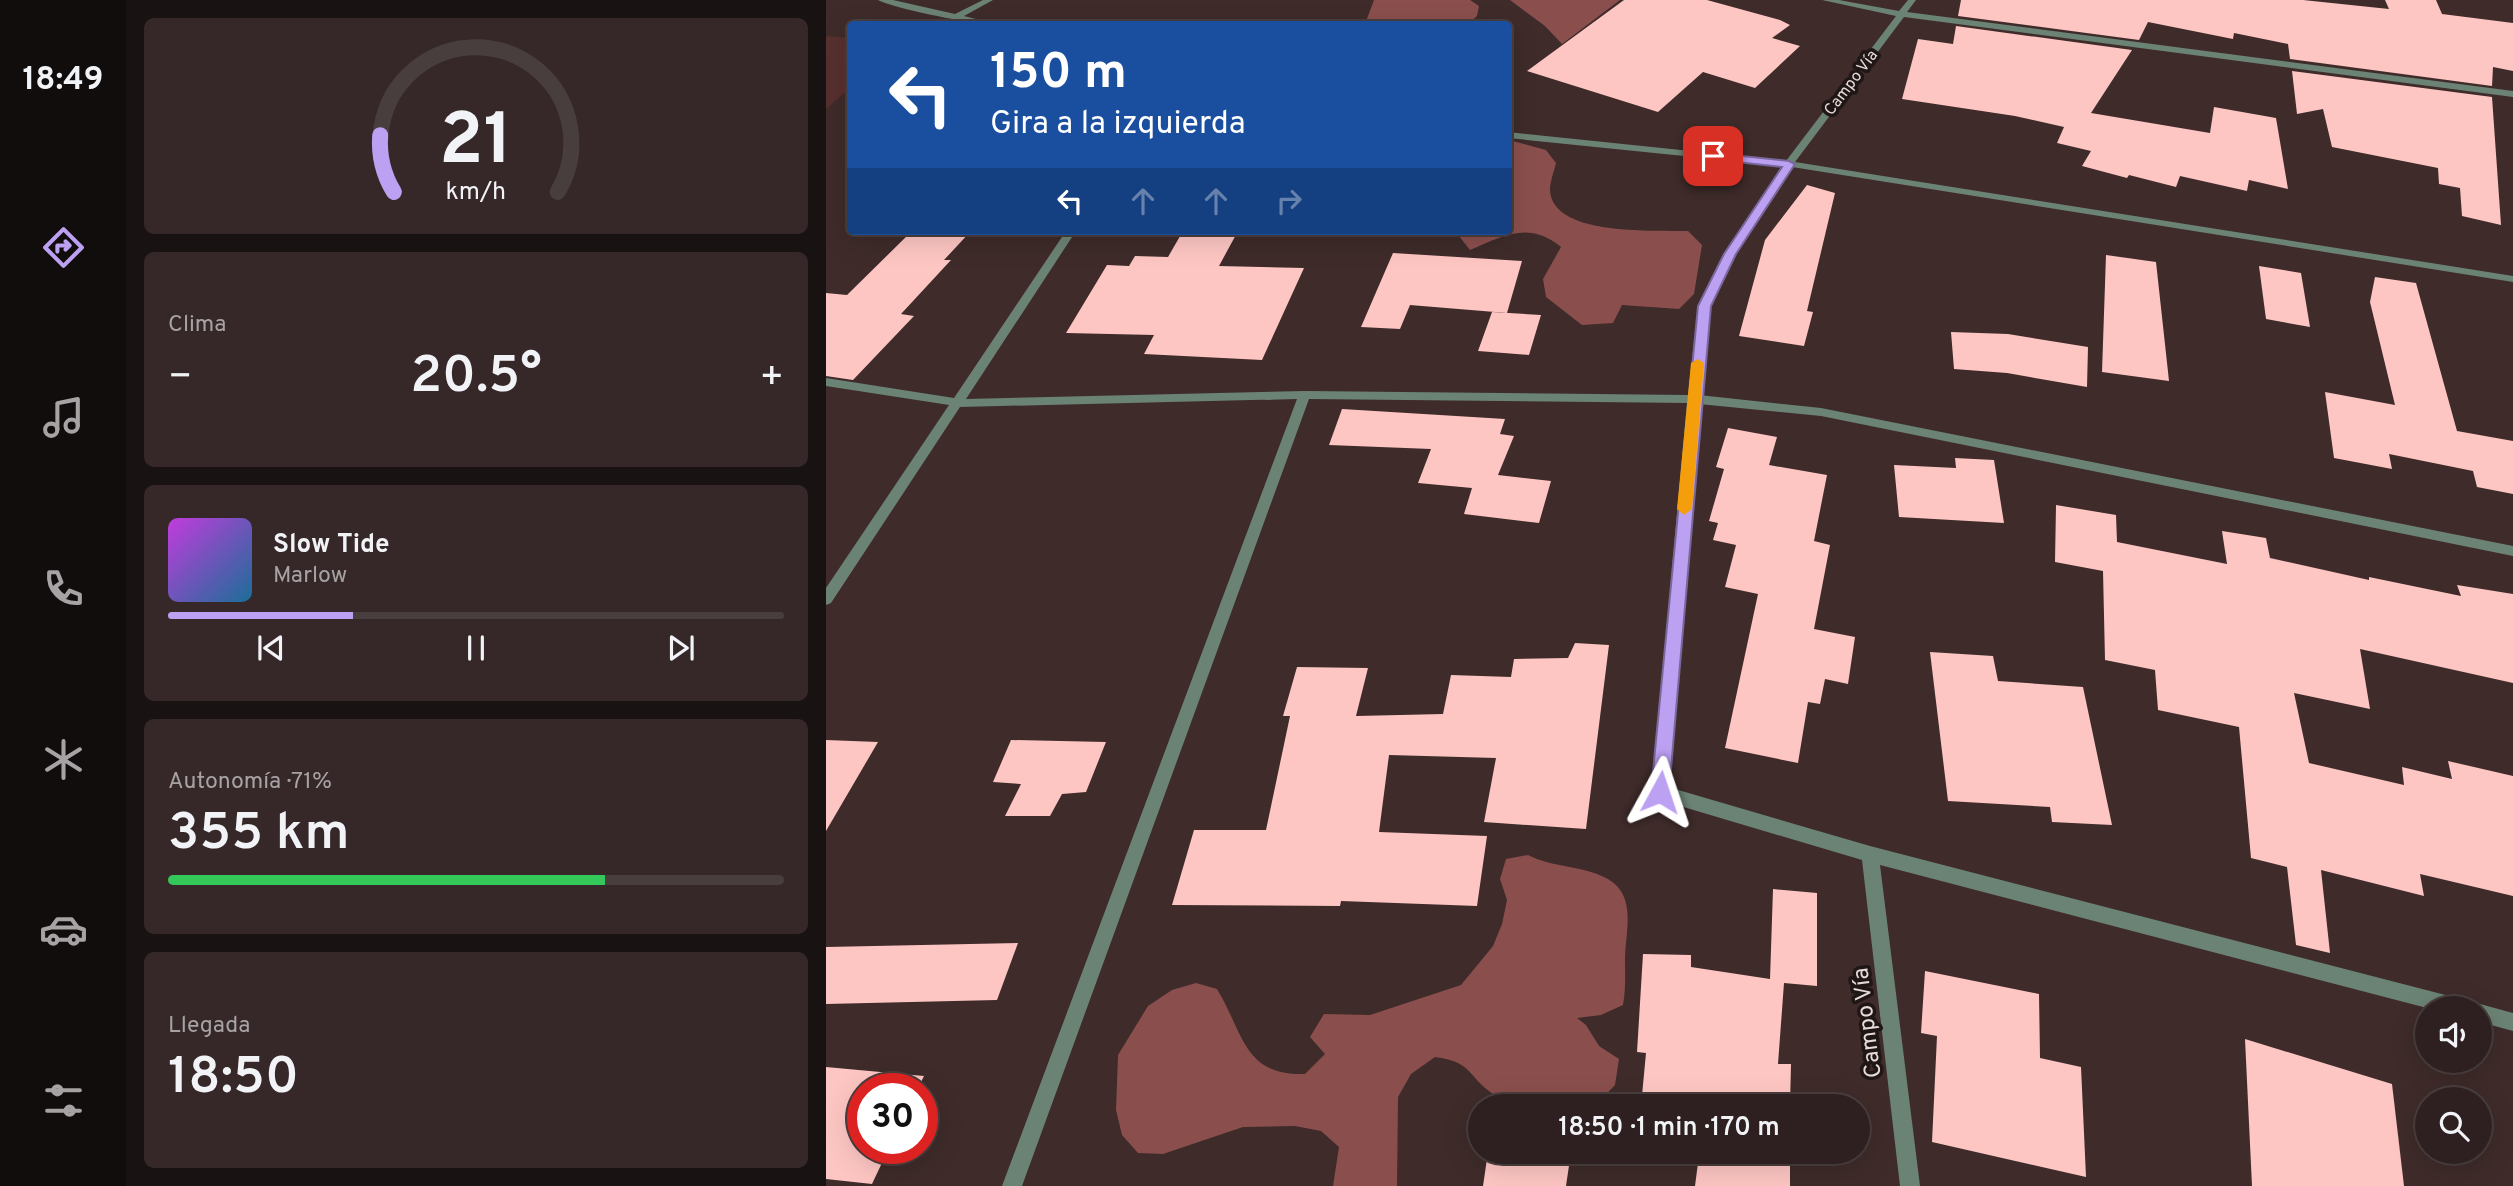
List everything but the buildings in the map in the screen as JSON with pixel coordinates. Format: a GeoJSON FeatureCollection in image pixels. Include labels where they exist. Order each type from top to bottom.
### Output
{"type":"FeatureCollection","features":[{"type":"Feature","properties":{"kind":"street"},"geometry":{"type":"LineString","coordinates":[[882,0],[976,21]]}},
{"type":"Feature","properties":{"kind":"street"},"geometry":{"type":"LineString","coordinates":[[955,17],[989,0]]}},
{"type":"Feature","properties":{"kind":"street"},"geometry":{"type":"LineString","coordinates":[[1825,0],[1901,14],[2513,94]]}},
{"type":"Feature","properties":{"kind":"street","name":"Campo Vía"},"geometry":{"type":"LineString","coordinates":[[1910,1186],[1870,854],[1660,792],[1693,399],[1704,306],[1730,254],[1789,164],[1912,0]]}},
{"type":"Feature","properties":{"kind":"street"},"geometry":{"type":"LineString","coordinates":[[1512,135],[1789,164],[2513,279]]}},
{"type":"Feature","properties":{"kind":"street"},"geometry":{"type":"LineString","coordinates":[[826,599],[960,403],[1068,235]]}},
{"type":"Feature","properties":{"kind":"street"},"geometry":{"type":"LineString","coordinates":[[826,382],[960,403],[1305,395],[1693,399],[1821,412],[2513,551]]}},
{"type":"Feature","properties":{"kind":"street"},"geometry":{"type":"LineString","coordinates":[[1012,1186],[1305,395]]}},
{"type":"Feature","properties":{"kind":"street"},"geometry":{"type":"LineString","coordinates":[[1870,854],[2415,996]]}},
{"type":"Feature","properties":{"kind":"street"},"geometry":{"type":"LineString","coordinates":[[2492,1016],[2513,1022]]}},
{"type":"Feature","properties":{"kind":"shaded area"},"geometry":{"type":"Polygon","coordinates":[[[1374,0],[1470,0],[1479,6],[1477,16],[1471,21],[1366,21],[1374,0]]]}},
{"type":"Feature","properties":{"kind":"shaded area"},"geometry":{"type":"Polygon","coordinates":[[[1510,0],[1620,0],[1562,44],[1545,26],[1510,0]]]}},
{"type":"Feature","properties":{"kind":"shaded area"},"geometry":{"type":"Polygon","coordinates":[[[826,36],[847,38],[847,91],[826,109],[826,36]]]}},
{"type":"Feature","properties":{"kind":"shaded area"},"geometry":{"type":"Polygon","coordinates":[[[1512,141],[1546,150],[1556,163],[1550,190],[1555,205],[1568,216],[1608,228],[1688,231],[1702,245],[1694,294],[1679,309],[1622,305],[1613,323],[1582,325],[1546,297],[1543,279],[1561,247],[1538,234],[1512,234],[1512,141]]]}},
{"type":"Feature","properties":{"kind":"shaded area"},"geometry":{"type":"Polygon","coordinates":[[[1460,235],[1510,235],[1470,250],[1460,235]]]}},
{"type":"Feature","properties":{"kind":"shaded area"},"geometry":{"type":"Polygon","coordinates":[[[1528,855],[1587,871],[1606,878],[1622,893],[1628,913],[1623,1005],[1601,1015],[1577,1018],[1586,1025],[1599,1046],[1619,1059],[1615,1085],[1606,1094],[1493,1094],[1463,1066],[1435,1057],[1411,1074],[1398,1097],[1397,1186],[1333,1186],[1339,1147],[1321,1131],[1295,1126],[1243,1127],[1163,1154],[1138,1153],[1122,1135],[1116,1110],[1118,1055],[1148,1006],[1172,990],[1196,983],[1217,989],[1240,1036],[1257,1060],[1269,1068],[1285,1073],[1305,1074],[1325,1054],[1310,1037],[1324,1014],[1370,1015],[1461,985],[1493,946],[1502,924],[1507,900],[1500,879],[1506,859],[1528,855]]]}},
{"type":"Feature","properties":{"kind":"slow traffic"},"geometry":{"type":"LineString","coordinates":[[1684,509],[1698,363]]}},
{"type":"Feature","properties":{"kind":"route"},"geometry":{"type":"LineString","coordinates":[[1660,792],[1693,399],[1704,306],[1730,254],[1789,164],[1713,156]]}}]}
